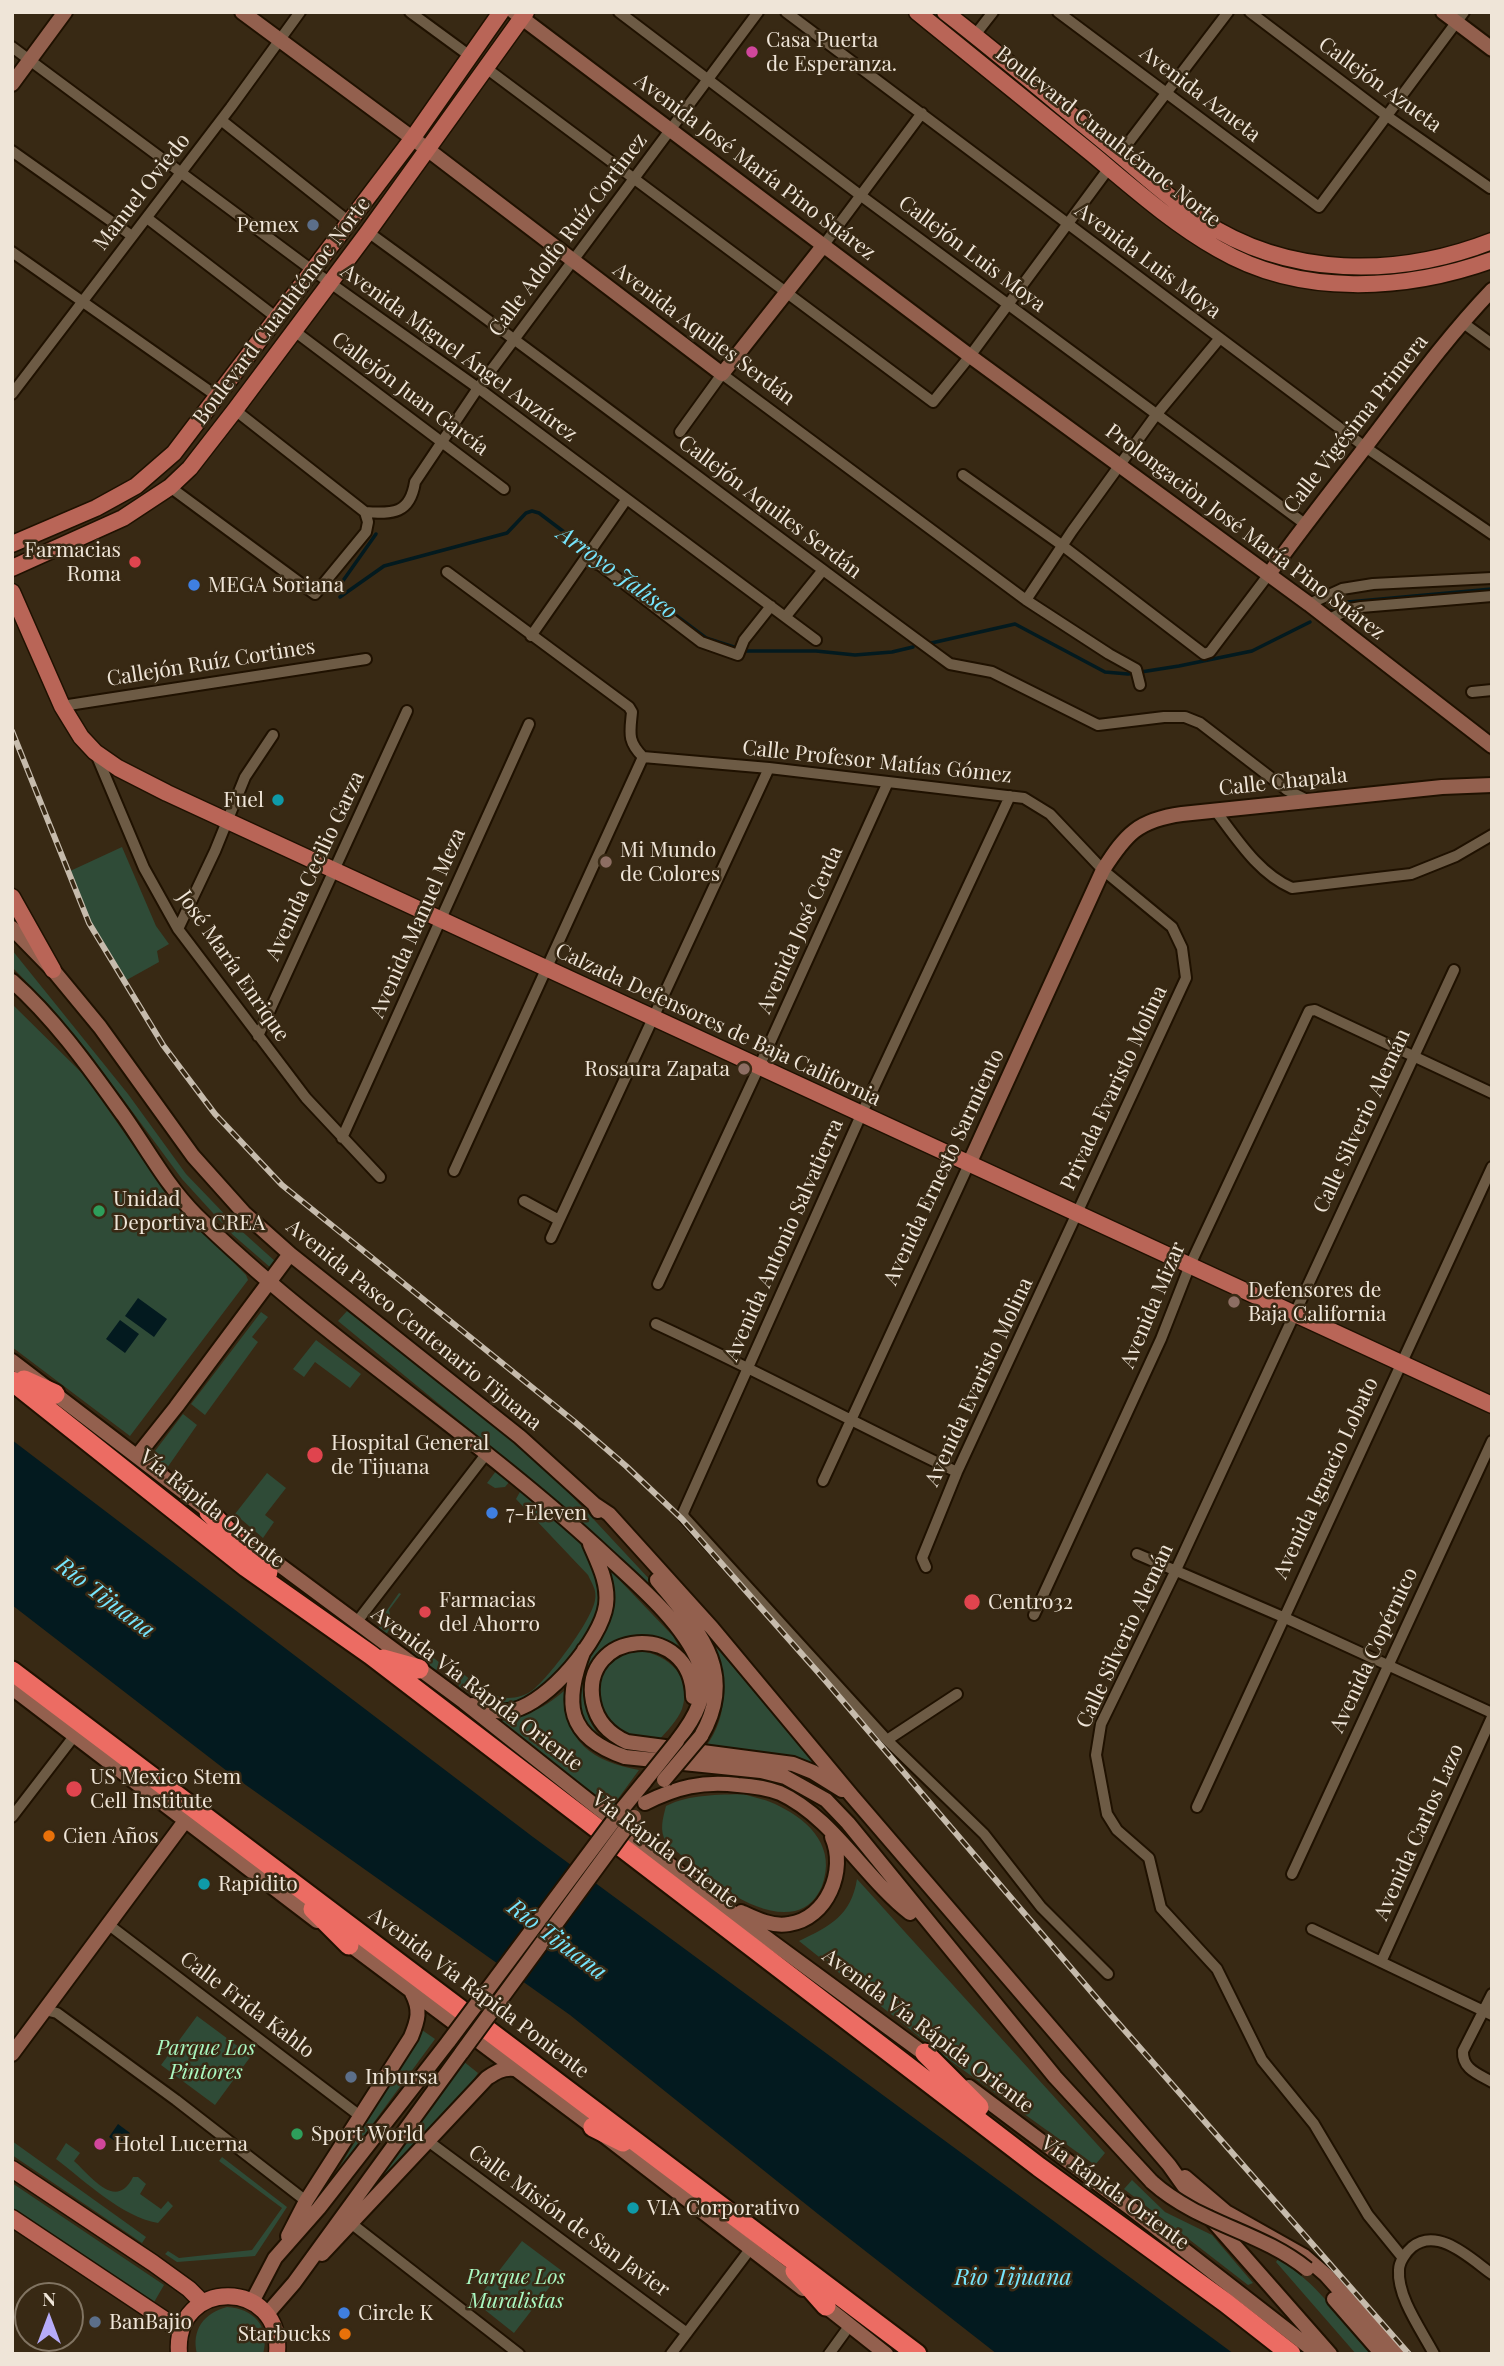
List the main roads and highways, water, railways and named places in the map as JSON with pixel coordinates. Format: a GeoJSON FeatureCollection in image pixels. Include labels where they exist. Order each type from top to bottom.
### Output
{"type":"FeatureCollection","features":[{"type":"Feature","properties":{"kind":"highway"},"geometry":{"type":"LineString","coordinates":[[12,1374],[55,1394]]}},
{"type":"Feature","properties":{"kind":"highway","name":"Vía Rápida Oriente"},"geometry":{"type":"LineString","coordinates":[[12,1381],[246,1567],[370,1655],[1039,2166],[1291,2354]]}},
{"type":"Feature","properties":{"kind":"highway"},"geometry":{"type":"LineString","coordinates":[[209,1512],[297,1604]]}},
{"type":"Feature","properties":{"kind":"highway"},"geometry":{"type":"LineString","coordinates":[[370,1655],[419,1669]]}},
{"type":"Feature","properties":{"kind":"highway","name":"Avenida Vía Rápida Poniente"},"geometry":{"type":"LineString","coordinates":[[12,1671],[917,2354]]}},
{"type":"Feature","properties":{"kind":"highway"},"geometry":{"type":"LineString","coordinates":[[268,1863],[349,1944]]}},
{"type":"Feature","properties":{"kind":"highway"},"geometry":{"type":"LineString","coordinates":[[925,2053],[1039,2166]]}},
{"type":"Feature","properties":{"kind":"highway"},"geometry":{"type":"LineString","coordinates":[[593,2127],[674,2169]]}},
{"type":"Feature","properties":{"kind":"highway"},"geometry":{"type":"LineString","coordinates":[[770,2241],[826,2306]]}},
{"type":"Feature","properties":{"kind":"main road"},"geometry":{"type":"LineString","coordinates":[[12,84],[65,12]]}},
{"type":"Feature","properties":{"kind":"main road","name":"Avenida Aquiles Serdán"},"geometry":{"type":"LineString","coordinates":[[242,12],[722,374],[823,246]]}},
{"type":"Feature","properties":{"kind":"main road","name":"Boulevard Cuauhtémoc Norte"},"geometry":{"type":"LineString","coordinates":[[12,544],[96,508],[136,486],[174,453],[412,139],[501,12]]}},
{"type":"Feature","properties":{"kind":"main road","name":"Boulevard Cuauhtémoc Norte"},"geometry":{"type":"LineString","coordinates":[[917,12],[1170,218],[1199,238],[1246,262],[1312,280],[1351,285],[1390,284],[1452,272],[1492,260]]}},
{"type":"Feature","properties":{"kind":"main road","name":"Boulevard Cuauhtémoc Norte"},"geometry":{"type":"LineString","coordinates":[[945,12],[1156,187],[1202,221],[1244,244],[1300,261],[1332,266],[1396,266],[1444,257],[1492,241]]}},
{"type":"Feature","properties":{"kind":"main road"},"geometry":{"type":"LineString","coordinates":[[1443,12],[1461,18],[1492,49]]}},
{"type":"Feature","properties":{"kind":"main road","name":"Boulevard Cuauhtémoc Norte"},"geometry":{"type":"LineString","coordinates":[[12,568],[123,517],[170,487],[190,468],[368,232],[486,68],[521,14]]}},
{"type":"Feature","properties":{"kind":"main road","name":"Avenida José María Pino Suárez"},"geometry":{"type":"LineString","coordinates":[[521,14],[970,356]]}},
{"type":"Feature","properties":{"kind":"main road","name":"Calle Vigésima Primera"},"geometry":{"type":"LineString","coordinates":[[1269,575],[1305,524],[1462,322],[1492,290]]}},
{"type":"Feature","properties":{"kind":"main road","name":"Prolongaciòn José María Pino Suárez"},"geometry":{"type":"LineString","coordinates":[[970,356],[1308,604],[1492,746]]}},
{"type":"Feature","properties":{"kind":"main road","name":"Calzada Defensores de Baja California"},"geometry":{"type":"LineString","coordinates":[[12,592],[72,725],[94,752],[118,768],[861,1115],[1492,1405]]}},
{"type":"Feature","properties":{"kind":"main road","name":"Calle Chapala"},"geometry":{"type":"LineString","coordinates":[[1103,870],[1124,838],[1149,821],[1215,810],[1307,800],[1492,785]]}},
{"type":"Feature","properties":{"kind":"main road","name":"Avenida Ernesto Sarmiento"},"geometry":{"type":"LineString","coordinates":[[968,1164],[1103,870]]}},
{"type":"Feature","properties":{"kind":"main road"},"geometry":{"type":"LineString","coordinates":[[12,897],[53,970]]}},
{"type":"Feature","properties":{"kind":"main road","name":"Avenida Paseo Centenario Tijuana"},"geometry":{"type":"LineString","coordinates":[[12,928],[53,970],[100,1027],[214,1182],[244,1213],[290,1254],[492,1413],[552,1465],[594,1504],[601,1517],[685,1614],[711,1656],[715,1670],[716,1702],[701,1736],[645,1802],[629,1813]]}},
{"type":"Feature","properties":{"kind":"main road"},"geometry":{"type":"LineString","coordinates":[[12,981],[51,1019],[124,1115],[172,1189],[215,1233],[270,1282],[487,1453],[588,1539],[663,1610],[691,1647],[700,1666],[703,1688],[700,1707],[645,1781],[629,1813],[461,2052],[295,2283]]}},
{"type":"Feature","properties":{"kind":"main road"},"geometry":{"type":"LineString","coordinates":[[137,1456],[180,1403],[290,1254]]}},
{"type":"Feature","properties":{"kind":"main road","name":"Avenida Vía Rápida Oriente"},"geometry":{"type":"LineString","coordinates":[[12,1361],[464,1702],[708,1895],[925,2053],[1318,2354]]}},
{"type":"Feature","properties":{"kind":"main road"},"geometry":{"type":"LineString","coordinates":[[594,1504],[609,1514],[712,1628],[852,1796],[1169,2165],[1191,2196],[1330,2354]]}},
{"type":"Feature","properties":{"kind":"main road"},"geometry":{"type":"LineString","coordinates":[[464,1702],[495,1712],[512,1711],[532,1704],[546,1693],[584,1650],[599,1629],[606,1606],[603,1576],[588,1539]]}},
{"type":"Feature","properties":{"kind":"main road"},"geometry":{"type":"LineString","coordinates":[[686,1728],[694,1700],[693,1684],[688,1669],[679,1657],[659,1645],[634,1643],[621,1646],[602,1660],[593,1682],[594,1704],[603,1726],[617,1738],[643,1746],[765,1759],[793,1765],[813,1772],[852,1796]]}},
{"type":"Feature","properties":{"kind":"main road"},"geometry":{"type":"LineString","coordinates":[[584,1650],[573,1678],[572,1698],[577,1725],[588,1739],[609,1752],[625,1757],[761,1771],[785,1777],[826,1800],[848,1823],[1055,2077],[1152,2182],[1184,2207],[1272,2246],[1307,2269],[1382,2354]]}},
{"type":"Feature","properties":{"kind":"main road","name":"Avenida Vía Rápida Poniente"},"geometry":{"type":"LineString","coordinates":[[12,1688],[593,2127],[886,2354]]}},
{"type":"Feature","properties":{"kind":"main road"},"geometry":{"type":"LineString","coordinates":[[645,1802],[687,1785],[726,1783],[755,1786],[780,1793],[802,1807],[828,1830],[904,1908],[934,1931]]}},
{"type":"Feature","properties":{"kind":"main road"},"geometry":{"type":"LineString","coordinates":[[275,2258],[319,2208],[629,1813]]}},
{"type":"Feature","properties":{"kind":"main road"},"geometry":{"type":"LineString","coordinates":[[12,2054],[51,2009],[185,1821]]}},
{"type":"Feature","properties":{"kind":"main road"},"geometry":{"type":"LineString","coordinates":[[708,1895],[766,1923],[786,1925],[799,1922],[818,1910],[833,1886],[837,1849],[828,1830]]}},
{"type":"Feature","properties":{"kind":"main road"},"geometry":{"type":"LineString","coordinates":[[252,2302],[306,2201],[411,2037],[418,2020],[416,2001],[411,1991]]}},
{"type":"Feature","properties":{"kind":"main road"},"geometry":{"type":"LineString","coordinates":[[267,2314],[487,2078],[496,2071],[514,2069]]}},
{"type":"Feature","properties":{"kind":"main road"},"geometry":{"type":"LineString","coordinates":[[1169,2165],[1226,2212],[1304,2256],[1326,2275],[1397,2354]]}},
{"type":"Feature","properties":{"kind":"main road"},"geometry":{"type":"LineString","coordinates":[[12,2169],[153,2263],[202,2302]]}},
{"type":"Feature","properties":{"kind":"main road"},"geometry":{"type":"LineString","coordinates":[[12,2218],[180,2330]]}},
{"type":"Feature","properties":{"kind":"main road"},"geometry":{"type":"LineString","coordinates":[[179,2354],[180,2330],[192,2310],[202,2302],[227,2295],[252,2302],[267,2314],[276,2332],[277,2354]]}},
{"type":"Feature","properties":{"kind":"water"},"geometry":{"type":"Polygon","coordinates":[[[138,1298],[167,1319],[154,1337],[125,1316],[138,1298]]]}},
{"type":"Feature","properties":{"kind":"water"},"geometry":{"type":"Polygon","coordinates":[[[120,1320],[139,1334],[125,1353],[106,1339],[120,1320]]]}},
{"type":"Feature","properties":{"kind":"water","name":"Rio Tijuana"},"geometry":{"type":"Polygon","coordinates":[[[12,1440],[533,1837],[1234,2354],[997,2354],[570,2015],[236,1778],[12,1605],[12,1440]]]}},
{"type":"Feature","properties":{"kind":"water"},"geometry":{"type":"Polygon","coordinates":[[[118,2124],[130,2133],[128,2138],[131,2140],[128,2144],[124,2142],[121,2145],[109,2137],[118,2124]]]}},
{"type":"Feature","properties":{"kind":"waterway","name":"Arroyo Jalisco"},"geometry":{"type":"LineString","coordinates":[[340,597],[384,566],[507,533],[526,513],[532,511],[539,513],[605,563]]}},
{"type":"Feature","properties":{"kind":"waterway"},"geometry":{"type":"LineString","coordinates":[[345,593],[340,585],[376,534]]}},
{"type":"Feature","properties":{"kind":"waterway","name":"Arroyo Jalisco"},"geometry":{"type":"LineString","coordinates":[[1328,612],[1348,602],[1492,589]]}},
{"type":"Feature","properties":{"kind":"waterway","name":"Arroyo Jalisco"},"geometry":{"type":"LineString","coordinates":[[642,590],[706,638],[746,651],[816,651],[855,655],[913,647]]}},
{"type":"Feature","properties":{"kind":"waterway","name":"Arroyo Jalisco"},"geometry":{"type":"LineString","coordinates":[[927,644],[1015,624],[1105,672],[1128,674],[1252,651],[1310,622]]}},
{"type":"Feature","properties":{"kind":"railway"},"geometry":{"type":"LineString","coordinates":[[12,731],[89,923],[163,1045],[215,1114],[282,1185],[575,1422],[682,1519],[1409,2354]]}},
{"type":"Feature","properties":{"kind":"place","name":"Casa Puerta de Esperanza."},"geometry":{"type":"Point","coordinates":[752,52]}},
{"type":"Feature","properties":{"kind":"place","name":"Pemex"},"geometry":{"type":"Point","coordinates":[313,225]}},
{"type":"Feature","properties":{"kind":"place","name":"Farmacias Roma"},"geometry":{"type":"Point","coordinates":[135,562]}},
{"type":"Feature","properties":{"kind":"place","name":"MEGA Soriana"},"geometry":{"type":"Point","coordinates":[194,585]}},
{"type":"Feature","properties":{"kind":"place","name":"Fuel"},"geometry":{"type":"Point","coordinates":[278,800]}},
{"type":"Feature","properties":{"kind":"place","name":"Mi Mundo de Colores"},"geometry":{"type":"Point","coordinates":[606,862]}},
{"type":"Feature","properties":{"kind":"place","name":"Rosaura Zapata"},"geometry":{"type":"Point","coordinates":[744,1069]}},
{"type":"Feature","properties":{"kind":"place","name":"Unidad Deportiva CREA"},"geometry":{"type":"Point","coordinates":[99,1211]}},
{"type":"Feature","properties":{"kind":"place","name":"Defensores de Baja California"},"geometry":{"type":"Point","coordinates":[1234,1302]}},
{"type":"Feature","properties":{"kind":"place","name":"Hospital General de Tijuana"},"geometry":{"type":"Point","coordinates":[315,1455]}},
{"type":"Feature","properties":{"kind":"place","name":"7-Eleven"},"geometry":{"type":"Point","coordinates":[492,1513]}},
{"type":"Feature","properties":{"kind":"place","name":"Centro32"},"geometry":{"type":"Point","coordinates":[972,1602]}},
{"type":"Feature","properties":{"kind":"place","name":"Farmacias del Ahorro"},"geometry":{"type":"Point","coordinates":[425,1612]}},
{"type":"Feature","properties":{"kind":"place","name":"US Mexico Stem Cell Institute"},"geometry":{"type":"Point","coordinates":[74,1789]}},
{"type":"Feature","properties":{"kind":"place","name":"Cien Años"},"geometry":{"type":"Point","coordinates":[49,1836]}},
{"type":"Feature","properties":{"kind":"place","name":"Rapidito"},"geometry":{"type":"Point","coordinates":[204,1884]}},
{"type":"Feature","properties":{"kind":"place","name":"Inbursa"},"geometry":{"type":"Point","coordinates":[351,2077]}},
{"type":"Feature","properties":{"kind":"place","name":"Sport World"},"geometry":{"type":"Point","coordinates":[297,2134]}},
{"type":"Feature","properties":{"kind":"place","name":"Hotel Lucerna"},"geometry":{"type":"Point","coordinates":[100,2144]}},
{"type":"Feature","properties":{"kind":"place","name":"VIA Corporativo"},"geometry":{"type":"Point","coordinates":[633,2208]}},
{"type":"Feature","properties":{"kind":"place","name":"Circle K"},"geometry":{"type":"Point","coordinates":[344,2313]}},
{"type":"Feature","properties":{"kind":"place","name":"BanBajio"},"geometry":{"type":"Point","coordinates":[95,2322]}},
{"type":"Feature","properties":{"kind":"place","name":"Starbucks"},"geometry":{"type":"Point","coordinates":[345,2334]}},
{"type":"Feature","properties":{"kind":"water label","name":"Río Tijuana"},"geometry":{"type":"Point","coordinates":[105,1598]}},
{"type":"Feature","properties":{"kind":"water label","name":"Río Tijuana"},"geometry":{"type":"Point","coordinates":[557,1940]}},
{"type":"Feature","properties":{"kind":"park label","name":"Parque Los Pintores"},"geometry":{"type":"Point","coordinates":[206,2060]}},
{"type":"Feature","properties":{"kind":"park label","name":"Parque Los Muralistas"},"geometry":{"type":"Point","coordinates":[516,2289]}}]}
